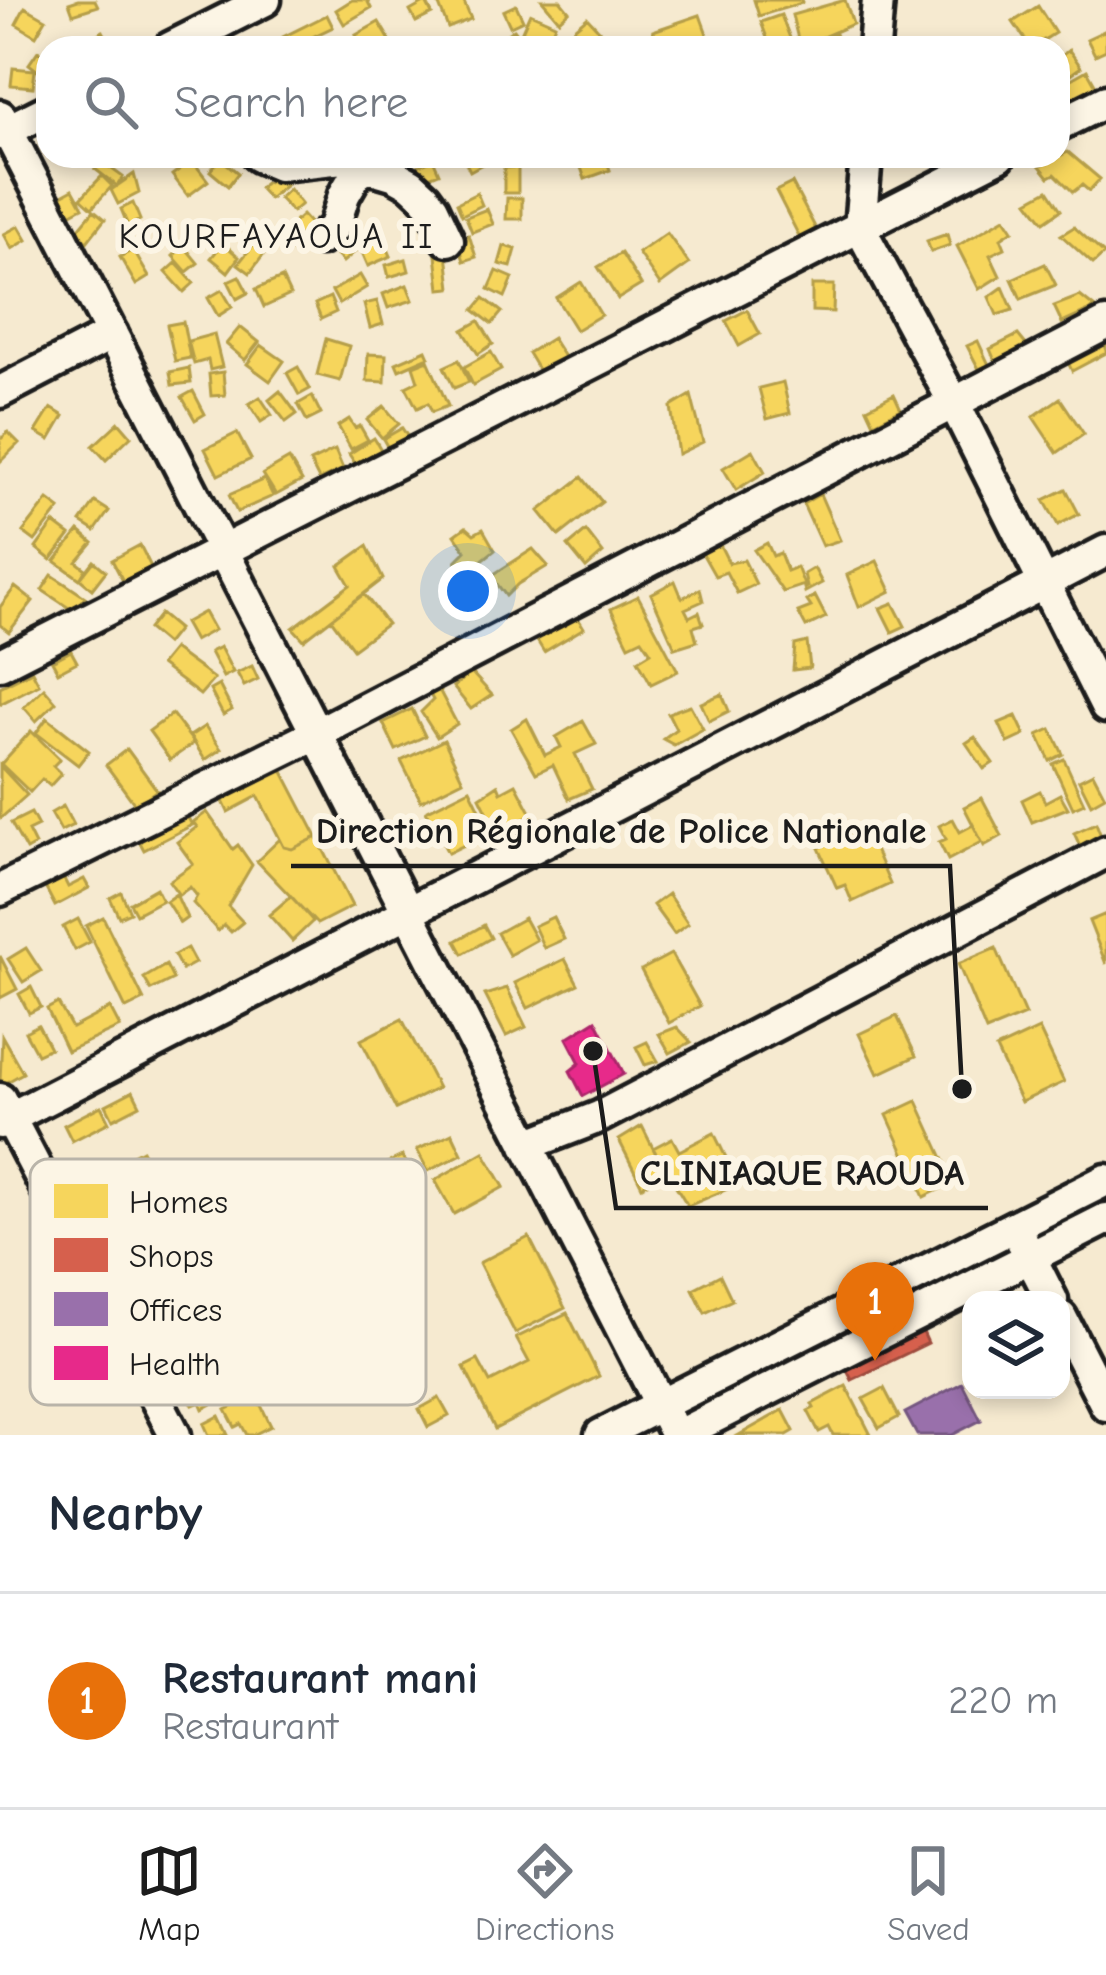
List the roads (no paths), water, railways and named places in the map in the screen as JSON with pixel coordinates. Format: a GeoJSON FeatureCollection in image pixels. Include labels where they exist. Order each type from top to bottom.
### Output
{"type":"FeatureCollection","features":[{"type":"Feature","properties":{"kind":"street"},"geometry":{"type":"LineString","coordinates":[[194,36],[265,0]]}},
{"type":"Feature","properties":{"kind":"street"},"geometry":{"type":"LineString","coordinates":[[875,36],[878,0]]}},
{"type":"Feature","properties":{"kind":"street"},"geometry":{"type":"LineString","coordinates":[[1070,119],[1106,101]]}},
{"type":"Feature","properties":{"kind":"street"},"geometry":{"type":"LineString","coordinates":[[36,114],[2,127],[677,1435],[1106,1219]]}},
{"type":"Feature","properties":{"kind":"street"},"geometry":{"type":"LineString","coordinates":[[865,168],[860,228],[954,403],[1106,707]]}},
{"type":"Feature","properties":{"kind":"street"},"geometry":{"type":"LineString","coordinates":[[0,664],[976,168]]}},
{"type":"Feature","properties":{"kind":"street"},"geometry":{"type":"LineString","coordinates":[[321,239],[334,227],[359,169],[393,173],[411,184],[433,208],[448,240]]}},
{"type":"Feature","properties":{"kind":"street"},"geometry":{"type":"LineString","coordinates":[[0,890],[316,734],[1106,324]]}},
{"type":"Feature","properties":{"kind":"street"},"geometry":{"type":"LineString","coordinates":[[0,392],[112,334]]}},
{"type":"Feature","properties":{"kind":"street"},"geometry":{"type":"LineString","coordinates":[[30,1164],[3,1113],[1106,551]]}},
{"type":"Feature","properties":{"kind":"street"},"geometry":{"type":"LineString","coordinates":[[527,1144],[599,1117],[1106,852]]}},
{"type":"Feature","properties":{"kind":"street"},"geometry":{"type":"LineString","coordinates":[[601,1435],[1106,1180]]}},
{"type":"Feature","properties":{"kind":"street"},"geometry":{"type":"LineString","coordinates":[[1014,1226],[1047,1291]]}},
{"type":"Feature","properties":{"kind":"street"},"geometry":{"type":"LineString","coordinates":[[1070,1335],[1106,1405]]}},
{"type":"Feature","properties":{"kind":"street"},"geometry":{"type":"LineString","coordinates":[[159,1405],[175,1435]]}},
{"type":"Feature","properties":{"kind":"place","name":"CLINIAQUE RAOUDA"},"geometry":{"type":"Point","coordinates":[593,1051]}},
{"type":"Feature","properties":{"kind":"place","name":"Direction Régionale de Police Nationale"},"geometry":{"type":"Point","coordinates":[962,1089]}},
{"type":"Feature","properties":{"kind":"place","name":"Restaurant mani"},"geometry":{"type":"Point","coordinates":[875,1361]}},
{"type":"Feature","properties":{"kind":"district","name":"KOURFAYAOUA II"},"geometry":{"type":"Point","coordinates":[277,236]}}]}
